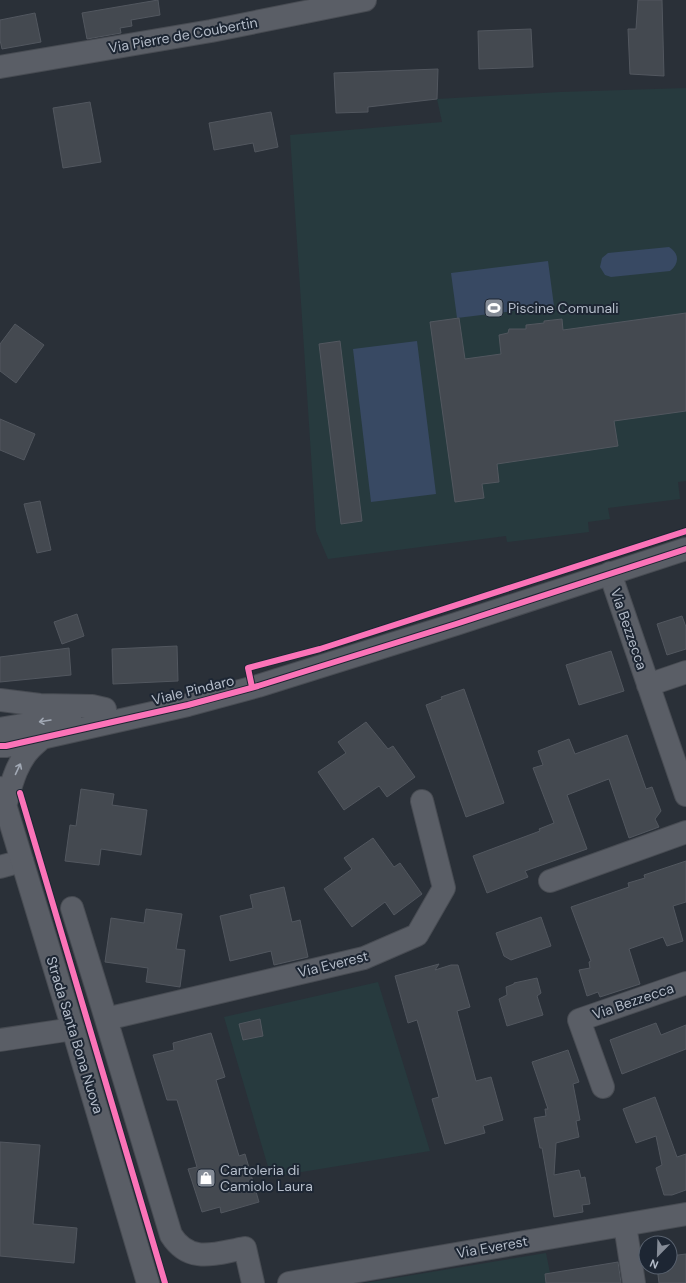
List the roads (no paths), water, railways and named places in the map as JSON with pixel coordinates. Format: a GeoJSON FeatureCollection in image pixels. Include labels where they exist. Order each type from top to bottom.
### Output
{"type":"FeatureCollection","features":[{"type":"Feature","properties":{"kind":"street","name":"Via Pierre de Coubertin"},"geometry":{"type":"LineString","coordinates":[[0,67],[211,31],[365,0]]}},
{"type":"Feature","properties":{"kind":"street","name":"Viale Pindaro"},"geometry":{"type":"LineString","coordinates":[[0,746],[6,746],[188,705],[258,686],[456,624],[686,549]]}},
{"type":"Feature","properties":{"kind":"street","name":"Via Bezzecca"},"geometry":{"type":"LineString","coordinates":[[610,573],[686,795]]}},
{"type":"Feature","properties":{"kind":"street","name":"Via Bezzecca"},"geometry":{"type":"LineString","coordinates":[[648,685],[686,672]]}},
{"type":"Feature","properties":{"kind":"street","name":"Viale Pindaro"},"geometry":{"type":"LineString","coordinates":[[0,700],[40,705],[92,706],[105,709]]}},
{"type":"Feature","properties":{"kind":"street","name":"Viale Pindaro"},"geometry":{"type":"LineString","coordinates":[[0,729],[84,715],[105,709],[188,705]]}},
{"type":"Feature","properties":{"kind":"street"},"geometry":{"type":"LineString","coordinates":[[3,797],[11,786],[18,768],[31,748],[43,737]]}},
{"type":"Feature","properties":{"kind":"street","name":"Strada Santa Bona Nuova"},"geometry":{"type":"LineString","coordinates":[[3,797],[148,1283]]}},
{"type":"Feature","properties":{"kind":"street","name":"Via Everest"},"geometry":{"type":"LineString","coordinates":[[106,1019],[364,958],[417,935],[444,888],[422,801]]}},
{"type":"Feature","properties":{"kind":"street"},"geometry":{"type":"LineString","coordinates":[[550,881],[686,832]]}},
{"type":"Feature","properties":{"kind":"street"},"geometry":{"type":"LineString","coordinates":[[0,866],[22,861]]}},
{"type":"Feature","properties":{"kind":"street"},"geometry":{"type":"LineString","coordinates":[[72,908],[171,1235],[177,1244],[189,1252],[205,1256],[245,1248],[253,1283]]}},
{"type":"Feature","properties":{"kind":"street","name":"Via Bezzecca"},"geometry":{"type":"LineString","coordinates":[[603,1087],[579,1020],[686,983]]}},
{"type":"Feature","properties":{"kind":"street"},"geometry":{"type":"LineString","coordinates":[[0,1040],[73,1029]]}},
{"type":"Feature","properties":{"kind":"street","name":"Via Everest"},"geometry":{"type":"LineString","coordinates":[[289,1283],[686,1214]]}},
{"type":"Feature","properties":{"kind":"street"},"geometry":{"type":"LineString","coordinates":[[625,1225],[634,1283]]}},
{"type":"Feature","properties":{"kind":"water"},"geometry":{"type":"Polygon","coordinates":[[[669,247],[675,252],[677,258],[675,265],[670,271],[611,277],[605,275],[600,267],[602,258],[608,253],[669,247]]]}},
{"type":"Feature","properties":{"kind":"water"},"geometry":{"type":"Polygon","coordinates":[[[548,261],[554,306],[457,318],[451,273],[548,261]]]}},
{"type":"Feature","properties":{"kind":"water"},"geometry":{"type":"Polygon","coordinates":[[[417,341],[436,494],[371,502],[353,349],[417,341]]]}},
{"type":"Feature","properties":{"kind":"place","name":"Piscine Comunali"},"geometry":{"type":"Point","coordinates":[494,308]}},
{"type":"Feature","properties":{"kind":"place","name":"Cartoleria di Camiolo Laura"},"geometry":{"type":"Point","coordinates":[206,1178]}}]}
